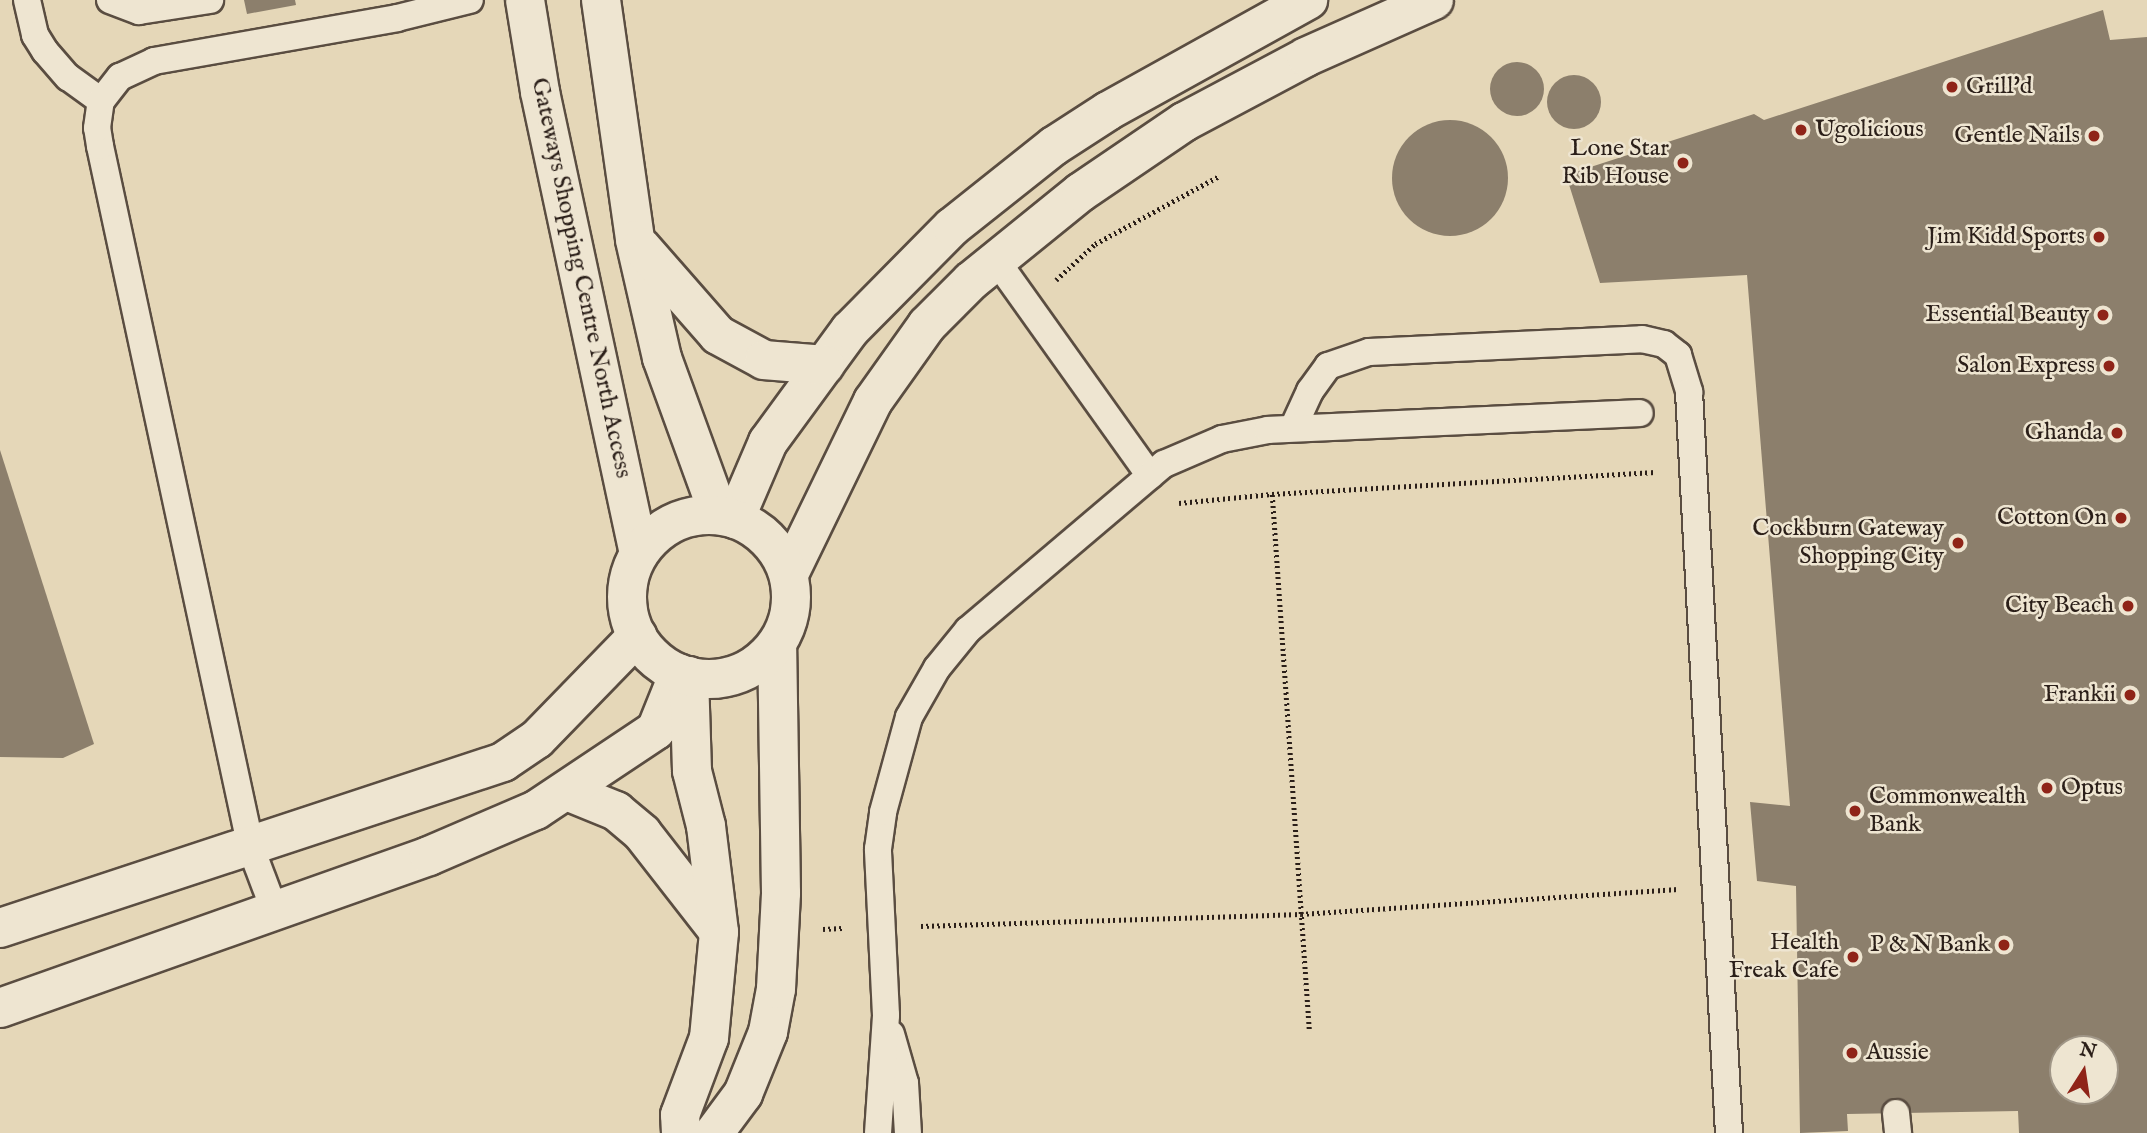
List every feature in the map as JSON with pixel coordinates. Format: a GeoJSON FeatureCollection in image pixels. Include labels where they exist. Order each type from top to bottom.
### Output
{"type":"FeatureCollection","features":[{"type":"Feature","properties":{"kind":"street","name":"Gateways Shopping Centre North Access"},"geometry":{"type":"LineString","coordinates":[[525,0],[540,92],[639,554]]}},
{"type":"Feature","properties":{"kind":"street"},"geometry":{"type":"LineString","coordinates":[[601,0],[635,240],[662,358],[727,517]]}},
{"type":"Feature","properties":{"kind":"street"},"geometry":{"type":"LineString","coordinates":[[727,517],[768,442],[850,330],[910,266],[1044,153],[1138,94],[1308,0]]}},
{"type":"Feature","properties":{"kind":"street"},"geometry":{"type":"LineString","coordinates":[[714,1133],[743,1094],[768,1032],[776,989],[781,892],[777,644],[791,606],[789,574],[845,453],[903,355],[946,305],[996,260],[1081,192],[1184,122],[1306,57],[1434,0]]}},
{"type":"Feature","properties":{"kind":"street"},"geometry":{"type":"LineString","coordinates":[[635,240],[718,335],[764,360],[825,365]]}},
{"type":"Feature","properties":{"kind":"street"},"geometry":{"type":"LineString","coordinates":[[777,644],[754,665],[731,676],[684,674],[662,664],[637,636],[627,599],[639,554],[654,536],[673,523],[727,517],[765,537],[789,574]]}},
{"type":"Feature","properties":{"kind":"street"},"geometry":{"type":"LineString","coordinates":[[0,928],[251,848],[503,762],[537,739],[637,636]]}},
{"type":"Feature","properties":{"kind":"street"},"geometry":{"type":"LineString","coordinates":[[0,1007],[493,831],[569,792],[656,730],[684,674]]}},
{"type":"Feature","properties":{"kind":"street"},"geometry":{"type":"LineString","coordinates":[[681,1133],[680,1115],[709,1038],[719,932],[706,826],[692,771],[684,674]]}},
{"type":"Feature","properties":{"kind":"street"},"geometry":{"type":"LineString","coordinates":[[569,792],[616,811],[642,833],[719,932]]}},
{"type":"Feature","properties":{"kind":"lane"},"geometry":{"type":"LineString","coordinates":[[27,0],[35,35],[45,51],[68,77],[101,101]]}},
{"type":"Feature","properties":{"kind":"lane"},"geometry":{"type":"LineString","coordinates":[[110,0],[139,11],[210,0]]}},
{"type":"Feature","properties":{"kind":"lane"},"geometry":{"type":"LineString","coordinates":[[274,909],[251,848],[100,146],[97,128],[101,101],[120,77],[154,61],[397,18],[470,0]]}},
{"type":"Feature","properties":{"kind":"lane"},"geometry":{"type":"LineString","coordinates":[[996,260],[1030,304],[1150,477]]}},
{"type":"Feature","properties":{"kind":"lane"},"geometry":{"type":"LineString","coordinates":[[1293,428],[1328,366],[1369,352],[1642,339],[1664,344],[1678,355],[1689,392],[1718,877],[1729,1133]]}},
{"type":"Feature","properties":{"kind":"lane"},"geometry":{"type":"LineString","coordinates":[[878,1133],[886,1015],[878,849],[883,812],[909,717],[923,690],[968,630],[1164,464],[1222,439],[1293,428],[1640,413]]}},
{"type":"Feature","properties":{"kind":"lane"},"geometry":{"type":"LineString","coordinates":[[886,1015],[905,1083],[908,1133]]}},
{"type":"Feature","properties":{"kind":"path"},"geometry":{"type":"LineString","coordinates":[[1030,304],[1095,244],[1219,176]]}},
{"type":"Feature","properties":{"kind":"path"},"geometry":{"type":"LineString","coordinates":[[1168,505],[1272,494],[1656,472]]}},
{"type":"Feature","properties":{"kind":"path"},"geometry":{"type":"LineString","coordinates":[[1272,494],[1309,1029]]}},
{"type":"Feature","properties":{"kind":"path"},"geometry":{"type":"LineString","coordinates":[[819,929],[1301,914],[1682,889],[1718,877]]}},
{"type":"Feature","properties":{"kind":"building"},"geometry":{"type":"Polygon","coordinates":[[[244,0],[295,0],[296,5],[247,14],[244,0]]]}},
{"type":"Feature","properties":{"kind":"building","name":"Cockburn Gateway Shopping City"},"geometry":{"type":"Polygon","coordinates":[[[2103,10],[2110,40],[2147,37],[2147,1133],[2019,1133],[2018,1111],[1847,1114],[1848,1131],[1800,1133],[1796,886],[1757,881],[1750,802],[1790,806],[1747,275],[1600,283],[1566,175],[1754,114],[1764,120],[2103,10]]]}},
{"type":"Feature","properties":{"kind":"building"},"geometry":{"type":"Polygon","coordinates":[[[1517,62],[1536,70],[1544,89],[1536,108],[1517,116],[1498,108],[1490,89],[1498,70],[1517,62]]]}},
{"type":"Feature","properties":{"kind":"building"},"geometry":{"type":"Polygon","coordinates":[[[1574,75],[1593,83],[1601,102],[1593,121],[1574,129],[1555,121],[1547,102],[1555,83],[1574,75]]]}},
{"type":"Feature","properties":{"kind":"building"},"geometry":{"type":"Polygon","coordinates":[[[1450,120],[1472,124],[1491,137],[1504,156],[1508,178],[1504,200],[1491,219],[1472,232],[1450,236],[1428,232],[1409,219],[1396,200],[1392,178],[1396,156],[1409,137],[1428,124],[1450,120]]]}},
{"type":"Feature","properties":{"kind":"building"},"geometry":{"type":"Polygon","coordinates":[[[0,450],[94,744],[63,758],[0,757],[0,450]]]}},
{"type":"Feature","properties":{"kind":"place","name":"Grill'd"},"geometry":{"type":"Point","coordinates":[1952,87]}},
{"type":"Feature","properties":{"kind":"place","name":"Ugolicious"},"geometry":{"type":"Point","coordinates":[1801,130]}},
{"type":"Feature","properties":{"kind":"place","name":"Gentle Nails"},"geometry":{"type":"Point","coordinates":[2094,136]}},
{"type":"Feature","properties":{"kind":"place","name":"Lone Star Rib House"},"geometry":{"type":"Point","coordinates":[1683,163]}},
{"type":"Feature","properties":{"kind":"place","name":"Jim Kidd Sports"},"geometry":{"type":"Point","coordinates":[2099,237]}},
{"type":"Feature","properties":{"kind":"place","name":"Essential Beauty"},"geometry":{"type":"Point","coordinates":[2103,315]}},
{"type":"Feature","properties":{"kind":"place","name":"Salon Express"},"geometry":{"type":"Point","coordinates":[2109,366]}},
{"type":"Feature","properties":{"kind":"place","name":"Ghanda"},"geometry":{"type":"Point","coordinates":[2117,433]}},
{"type":"Feature","properties":{"kind":"place","name":"Cotton On"},"geometry":{"type":"Point","coordinates":[2121,518]}},
{"type":"Feature","properties":{"kind":"place","name":"Cockburn Gateway Shopping City"},"geometry":{"type":"Point","coordinates":[1958,543]}},
{"type":"Feature","properties":{"kind":"place","name":"City Beach"},"geometry":{"type":"Point","coordinates":[2128,606]}},
{"type":"Feature","properties":{"kind":"place","name":"Frankii"},"geometry":{"type":"Point","coordinates":[2130,695]}},
{"type":"Feature","properties":{"kind":"place","name":"Optus"},"geometry":{"type":"Point","coordinates":[2047,788]}},
{"type":"Feature","properties":{"kind":"place","name":"Commonwealth Bank"},"geometry":{"type":"Point","coordinates":[1855,811]}},
{"type":"Feature","properties":{"kind":"place","name":"P & N Bank"},"geometry":{"type":"Point","coordinates":[2004,945]}},
{"type":"Feature","properties":{"kind":"place","name":"Health Freak Cafe"},"geometry":{"type":"Point","coordinates":[1853,957]}},
{"type":"Feature","properties":{"kind":"place","name":"Aussie"},"geometry":{"type":"Point","coordinates":[1852,1053]}}]}
